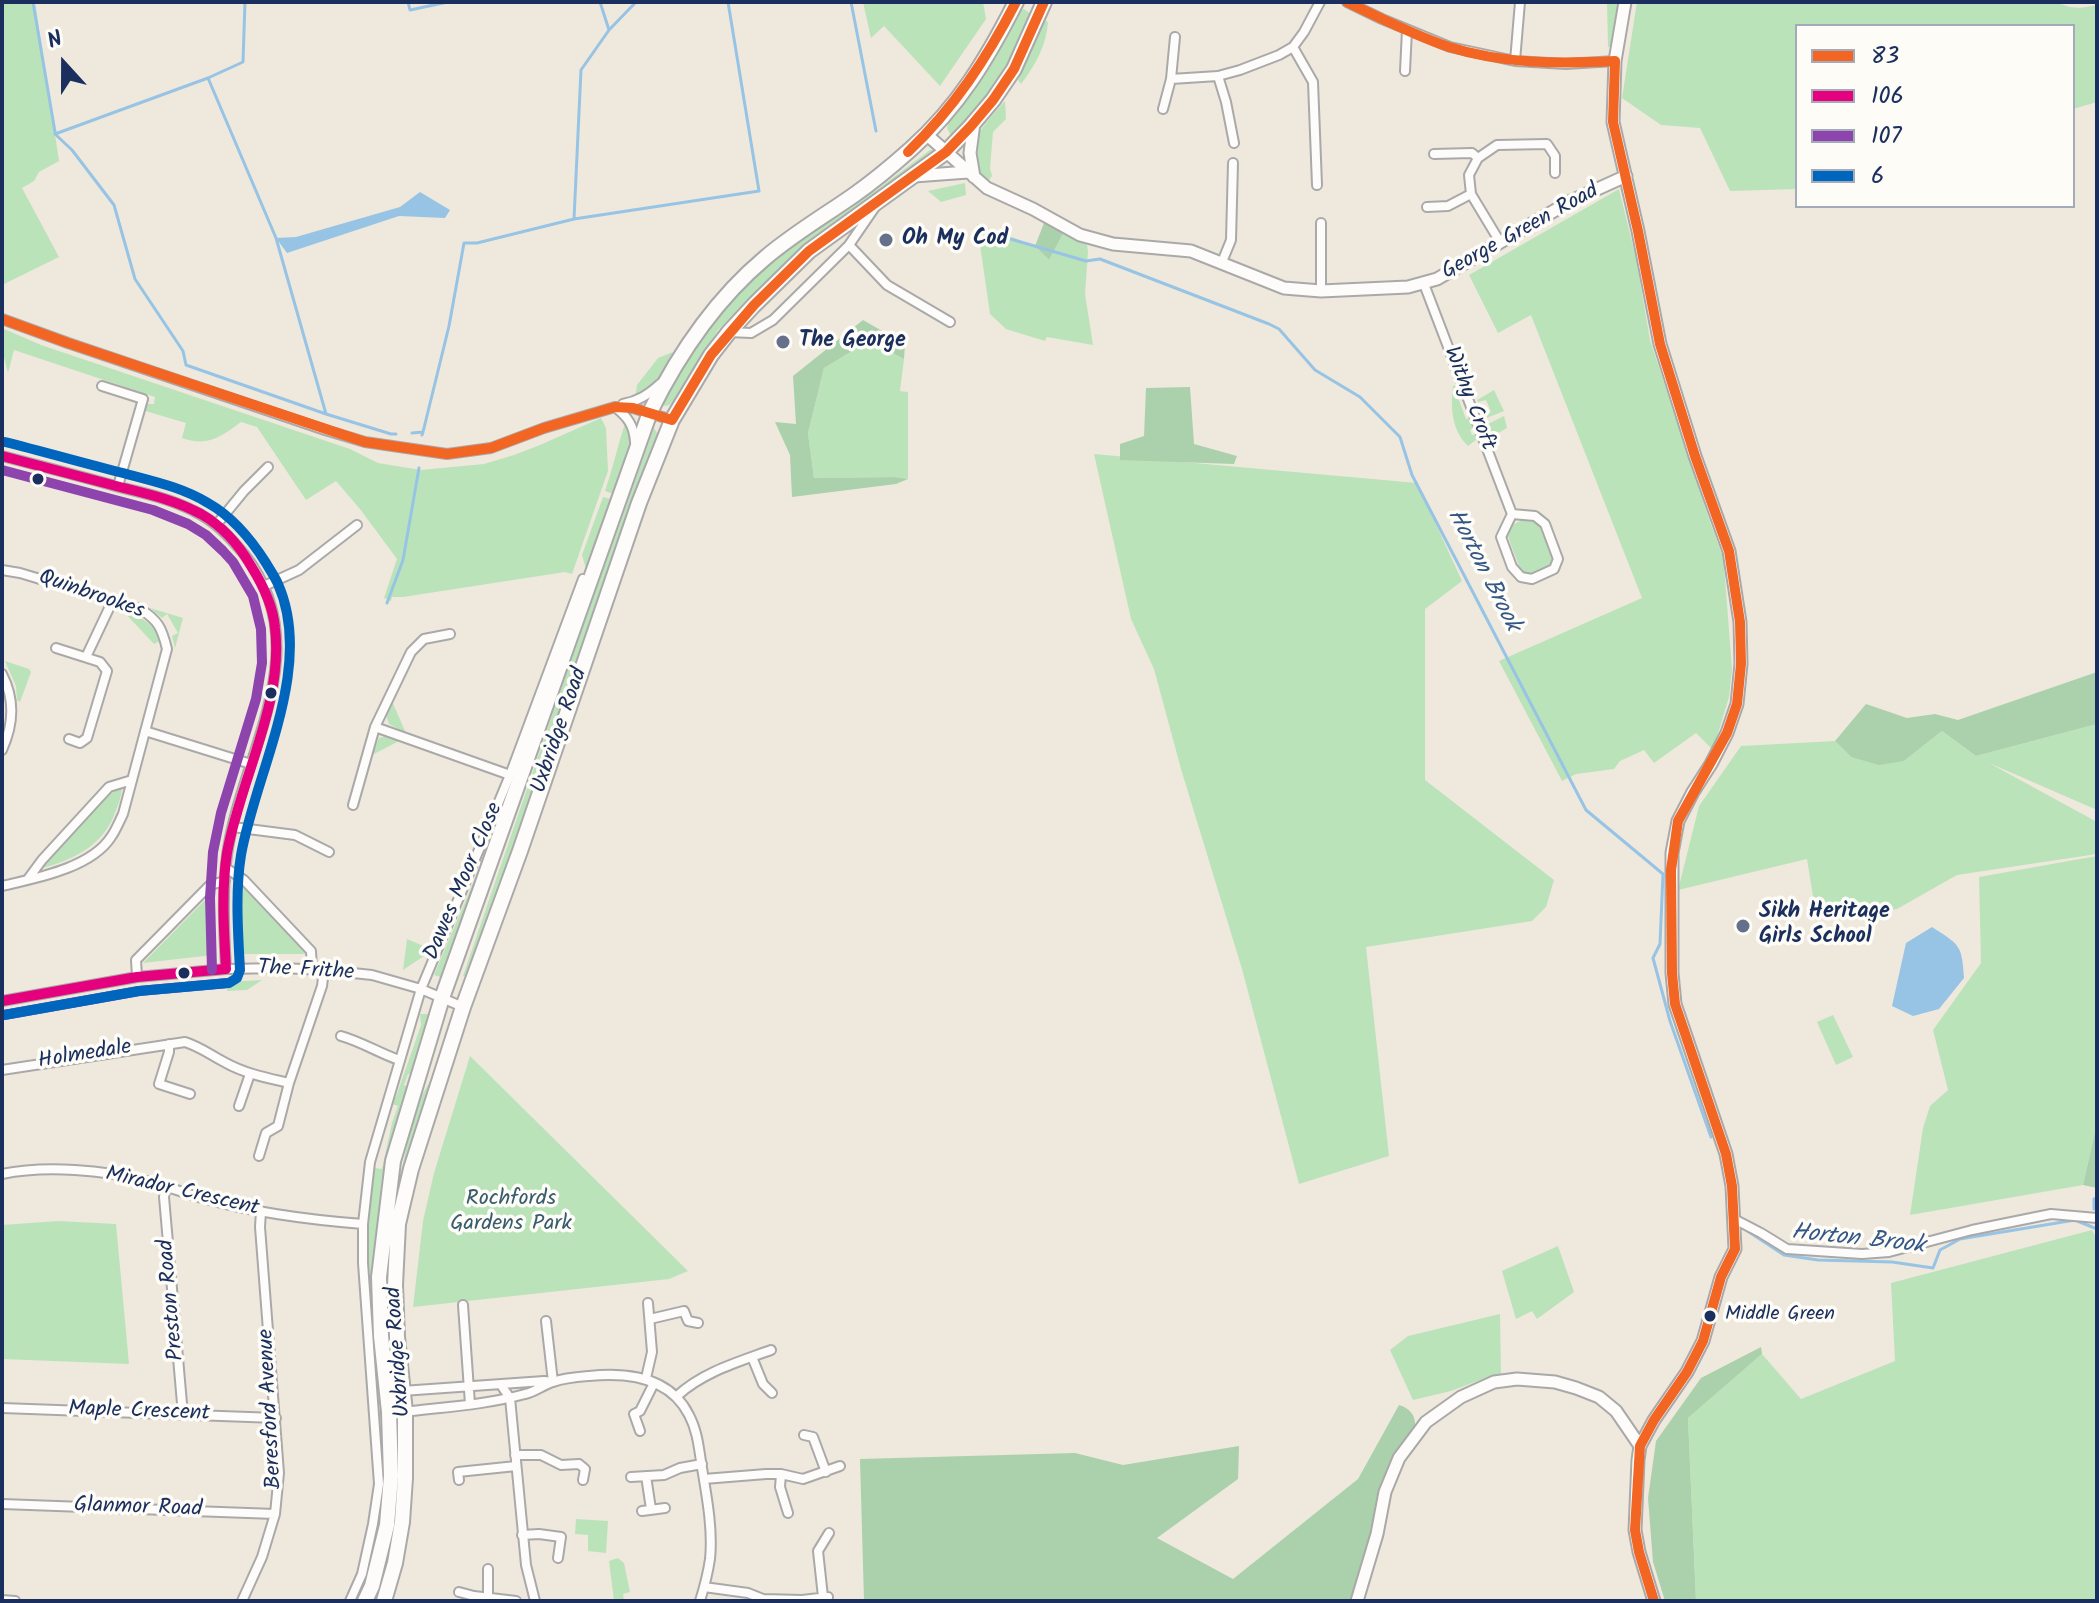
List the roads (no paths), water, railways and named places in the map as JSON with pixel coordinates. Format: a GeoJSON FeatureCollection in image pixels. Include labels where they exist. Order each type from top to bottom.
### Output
{"type":"FeatureCollection","features":[{"type":"Feature","properties":{"kind":"main road","name":"Uxbridge Road"},"geometry":{"type":"LineString","coordinates":[[365,1601],[372,1586],[387,1525],[391,1476],[379,1277],[393,1161],[442,998],[650,412],[669,373],[696,333],[737,284],[764,258],[857,193],[926,134],[973,79],[1016,2]]}},
{"type":"Feature","properties":{"kind":"main road","name":"Uxbridge Road"},"geometry":{"type":"LineString","coordinates":[[384,1601],[402,1522],[405,1478],[405,1412],[395,1285],[398,1224],[411,1169],[463,1007],[525,837],[639,503],[672,420],[711,355],[729,332],[809,251],[946,152],[974,123],[1014,69],[1044,2]]}},
{"type":"Feature","properties":{"kind":"street"},"geometry":{"type":"LineString","coordinates":[[1171,79],[1218,76],[1279,55],[1293,47],[1320,2]]}},
{"type":"Feature","properties":{"kind":"street"},"geometry":{"type":"LineString","coordinates":[[1349,2],[1450,47],[1515,61],[1566,64],[1615,61]]}},
{"type":"Feature","properties":{"kind":"street"},"geometry":{"type":"LineString","coordinates":[[1515,61],[1520,2]]}},
{"type":"Feature","properties":{"kind":"street"},"geometry":{"type":"LineString","coordinates":[[1625,2],[1615,61],[1613,122],[1660,344],[1729,551],[1740,622],[1741,664],[1737,704],[1727,733],[1678,821],[1672,853],[1675,1004],[1726,1154],[1732,1186],[1735,1249],[1721,1277],[1703,1341],[1640,1446],[1635,1530],[1654,1601]]}},
{"type":"Feature","properties":{"kind":"street"},"geometry":{"type":"LineString","coordinates":[[1405,71],[1407,30]]}},
{"type":"Feature","properties":{"kind":"street"},"geometry":{"type":"LineString","coordinates":[[1163,109],[1171,79],[1175,37]]}},
{"type":"Feature","properties":{"kind":"street"},"geometry":{"type":"LineString","coordinates":[[1293,47],[1313,82],[1317,185]]}},
{"type":"Feature","properties":{"kind":"street"},"geometry":{"type":"LineString","coordinates":[[1218,76],[1234,143]]}},
{"type":"Feature","properties":{"kind":"street"},"geometry":{"type":"LineString","coordinates":[[914,176],[971,175],[974,123]]}},
{"type":"Feature","properties":{"kind":"street","name":"George Green Road"},"geometry":{"type":"LineString","coordinates":[[926,134],[987,188],[1080,235],[1113,244],[1191,251],[1284,288],[1321,291],[1424,284],[1464,265],[1571,201],[1626,176]]}},
{"type":"Feature","properties":{"kind":"street"},"geometry":{"type":"LineString","coordinates":[[1500,242],[1471,194],[1469,175],[1478,158],[1497,145],[1547,144],[1555,156],[1555,173]]}},
{"type":"Feature","properties":{"kind":"street"},"geometry":{"type":"LineString","coordinates":[[1434,154],[1472,153],[1478,158]]}},
{"type":"Feature","properties":{"kind":"street"},"geometry":{"type":"LineString","coordinates":[[1222,262],[1231,240],[1233,163]]}},
{"type":"Feature","properties":{"kind":"street"},"geometry":{"type":"LineString","coordinates":[[1427,207],[1448,206],[1471,194]]}},
{"type":"Feature","properties":{"kind":"street"},"geometry":{"type":"LineString","coordinates":[[729,332],[751,333],[773,320],[849,245],[878,203]]}},
{"type":"Feature","properties":{"kind":"street"},"geometry":{"type":"LineString","coordinates":[[1321,223],[1321,291]]}},
{"type":"Feature","properties":{"kind":"street"},"geometry":{"type":"LineString","coordinates":[[849,245],[887,285],[950,322]]}},
{"type":"Feature","properties":{"kind":"street","name":"Withy Croft"},"geometry":{"type":"LineString","coordinates":[[1424,284],[1512,514]]}},
{"type":"Feature","properties":{"kind":"street"},"geometry":{"type":"LineString","coordinates":[[2,319],[325,430],[365,442],[447,454],[491,448],[544,428],[636,401],[648,395],[669,373]]}},
{"type":"Feature","properties":{"kind":"street"},"geometry":{"type":"LineString","coordinates":[[102,386],[143,399],[118,486]]}},
{"type":"Feature","properties":{"kind":"street"},"geometry":{"type":"LineString","coordinates":[[615,407],[650,412],[672,420]]}},
{"type":"Feature","properties":{"kind":"street"},"geometry":{"type":"LineString","coordinates":[[615,407],[631,423],[636,451]]}},
{"type":"Feature","properties":{"kind":"street"},"geometry":{"type":"LineString","coordinates":[[2,456],[118,486],[194,510],[230,536],[254,567],[264,586],[277,629],[276,660],[270,701],[233,827],[226,868],[223,914],[226,969]]}},
{"type":"Feature","properties":{"kind":"street"},"geometry":{"type":"LineString","coordinates":[[217,524],[268,467]]}},
{"type":"Feature","properties":{"kind":"street"},"geometry":{"type":"LineString","coordinates":[[1512,514],[1535,516],[1545,524],[1558,559],[1554,569],[1532,579],[1521,577],[1512,567],[1501,537],[1512,514]]}},
{"type":"Feature","properties":{"kind":"street"},"geometry":{"type":"LineString","coordinates":[[264,586],[299,570],[357,525]]}},
{"type":"Feature","properties":{"kind":"street","name":"Quinbrookes"},"geometry":{"type":"LineString","coordinates":[[2,570],[140,609],[154,617],[163,632],[167,649],[123,814],[110,839],[94,855],[66,869],[2,886]]}},
{"type":"Feature","properties":{"kind":"street","name":"Dawes Moor Close"},"geometry":{"type":"LineString","coordinates":[[421,989],[510,775],[583,579]]}},
{"type":"Feature","properties":{"kind":"street"},"geometry":{"type":"LineString","coordinates":[[86,657],[112,602]]}},
{"type":"Feature","properties":{"kind":"street"},"geometry":{"type":"LineString","coordinates":[[353,805],[375,727],[411,652],[424,639],[450,634]]}},
{"type":"Feature","properties":{"kind":"street"},"geometry":{"type":"LineString","coordinates":[[56,648],[100,662],[107,671],[87,738],[80,743],[69,739]]}},
{"type":"Feature","properties":{"kind":"street"},"geometry":{"type":"LineString","coordinates":[[2,674],[10,690],[12,720],[2,750]]}},
{"type":"Feature","properties":{"kind":"street","name":"Dawes Moor Close"},"geometry":{"type":"LineString","coordinates":[[375,727],[510,775]]}},
{"type":"Feature","properties":{"kind":"street"},"geometry":{"type":"LineString","coordinates":[[145,731],[251,764]]}},
{"type":"Feature","properties":{"kind":"street"},"geometry":{"type":"LineString","coordinates":[[27,880],[109,787],[132,780]]}},
{"type":"Feature","properties":{"kind":"street"},"geometry":{"type":"LineString","coordinates":[[233,827],[295,835],[329,852]]}},
{"type":"Feature","properties":{"kind":"street"},"geometry":{"type":"LineString","coordinates":[[226,868],[244,880],[311,951],[312,969]]}},
{"type":"Feature","properties":{"kind":"street"},"geometry":{"type":"LineString","coordinates":[[137,977],[136,960],[210,885],[225,881]]}},
{"type":"Feature","properties":{"kind":"street","name":"The Frithe"},"geometry":{"type":"LineString","coordinates":[[2,1001],[137,977],[226,969],[312,969],[372,975],[421,989],[463,1007]]}},
{"type":"Feature","properties":{"kind":"street"},"geometry":{"type":"LineString","coordinates":[[259,1156],[266,1133],[278,1126],[322,986],[324,970]]}},
{"type":"Feature","properties":{"kind":"street","name":"Uxbridge Road"},"geometry":{"type":"LineString","coordinates":[[350,1601],[362,1574],[379,1484],[365,1305],[363,1224],[370,1162],[421,989]]}},
{"type":"Feature","properties":{"kind":"street"},"geometry":{"type":"LineString","coordinates":[[341,1036],[362,1042],[368,1048],[399,1060]]}},
{"type":"Feature","properties":{"kind":"street","name":"Holmedale"},"geometry":{"type":"LineString","coordinates":[[2,1070],[185,1042],[250,1074],[289,1083]]}},
{"type":"Feature","properties":{"kind":"street","name":"Holmedale"},"geometry":{"type":"LineString","coordinates":[[169,1044],[159,1084],[190,1094]]}},
{"type":"Feature","properties":{"kind":"street"},"geometry":{"type":"LineString","coordinates":[[239,1106],[250,1074]]}},
{"type":"Feature","properties":{"kind":"street","name":"Mirador Crescent"},"geometry":{"type":"LineString","coordinates":[[2,1174],[31,1170],[123,1176],[261,1211],[363,1224]]}},
{"type":"Feature","properties":{"kind":"street","name":"Preston Road"},"geometry":{"type":"LineString","coordinates":[[166,1186],[164,1197],[183,1415]]}},
{"type":"Feature","properties":{"kind":"street","name":"Beresford Avenue"},"geometry":{"type":"LineString","coordinates":[[242,1601],[262,1557],[275,1514],[279,1473],[261,1211]]}},
{"type":"Feature","properties":{"kind":"street"},"geometry":{"type":"LineString","coordinates":[[1734,1219],[1787,1249],[1862,1254],[1889,1252],[1972,1230],[2051,1214],[2097,1218]]}},
{"type":"Feature","properties":{"kind":"street"},"geometry":{"type":"LineString","coordinates":[[640,1431],[634,1414],[640,1411],[650,1380],[652,1352],[648,1303]]}},
{"type":"Feature","properties":{"kind":"street"},"geometry":{"type":"LineString","coordinates":[[463,1305],[470,1404]]}},
{"type":"Feature","properties":{"kind":"street"},"geometry":{"type":"LineString","coordinates":[[650,1319],[684,1311],[688,1321],[698,1323]]}},
{"type":"Feature","properties":{"kind":"street"},"geometry":{"type":"LineString","coordinates":[[546,1321],[553,1382]]}},
{"type":"Feature","properties":{"kind":"street"},"geometry":{"type":"LineString","coordinates":[[677,1396],[704,1375],[771,1350]]}},
{"type":"Feature","properties":{"kind":"street"},"geometry":{"type":"LineString","coordinates":[[752,1357],[763,1384],[772,1393]]}},
{"type":"Feature","properties":{"kind":"street"},"geometry":{"type":"LineString","coordinates":[[389,1412],[510,1398],[528,1394],[553,1382],[616,1374],[650,1380],[677,1396],[690,1416],[701,1448],[710,1561],[700,1601]]}},
{"type":"Feature","properties":{"kind":"street"},"geometry":{"type":"LineString","coordinates":[[1357,1601],[1377,1534],[1385,1492],[1399,1458],[1426,1422],[1461,1397],[1494,1382],[1517,1379],[1555,1382],[1599,1397],[1616,1411],[1640,1446]]}},
{"type":"Feature","properties":{"kind":"street"},"geometry":{"type":"LineString","coordinates":[[386,1393],[553,1382]]}},
{"type":"Feature","properties":{"kind":"street"},"geometry":{"type":"LineString","coordinates":[[501,1385],[510,1398],[522,1535],[534,1599],[523,1601]]}},
{"type":"Feature","properties":{"kind":"street","name":"Maple Crescent"},"geometry":{"type":"LineString","coordinates":[[2,1408],[276,1418]]}},
{"type":"Feature","properties":{"kind":"street"},"geometry":{"type":"LineString","coordinates":[[804,1435],[813,1437],[826,1472]]}},
{"type":"Feature","properties":{"kind":"street"},"geometry":{"type":"LineString","coordinates":[[515,1455],[541,1455],[561,1465],[579,1464],[585,1469],[583,1480]]}},
{"type":"Feature","properties":{"kind":"street"},"geometry":{"type":"LineString","coordinates":[[631,1477],[664,1475],[702,1464]]}},
{"type":"Feature","properties":{"kind":"street"},"geometry":{"type":"LineString","coordinates":[[459,1480],[458,1472],[516,1466]]}},
{"type":"Feature","properties":{"kind":"street"},"geometry":{"type":"LineString","coordinates":[[704,1479],[781,1474],[803,1479],[840,1466]]}},
{"type":"Feature","properties":{"kind":"street"},"geometry":{"type":"LineString","coordinates":[[781,1474],[780,1487],[788,1513]]}},
{"type":"Feature","properties":{"kind":"street"},"geometry":{"type":"LineString","coordinates":[[646,1476],[646,1510],[665,1508]]}},
{"type":"Feature","properties":{"kind":"street","name":"Glanmor Road"},"geometry":{"type":"LineString","coordinates":[[2,1504],[275,1514]]}},
{"type":"Feature","properties":{"kind":"street"},"geometry":{"type":"LineString","coordinates":[[704,1587],[748,1593],[763,1599],[826,1597],[818,1551],[829,1533]]}},
{"type":"Feature","properties":{"kind":"street"},"geometry":{"type":"LineString","coordinates":[[522,1535],[561,1537],[558,1558]]}},
{"type":"Feature","properties":{"kind":"street"},"geometry":{"type":"LineString","coordinates":[[488,1569],[488,1599]]}},
{"type":"Feature","properties":{"kind":"street"},"geometry":{"type":"LineString","coordinates":[[459,1592],[516,1601]]}},
{"type":"Feature","properties":{"kind":"street"},"geometry":{"type":"LineString","coordinates":[[2,1600],[15,1601]]}},
{"type":"Feature","properties":{"kind":"water"},"geometry":{"type":"Polygon","coordinates":[[[420,192],[450,210],[445,218],[399,216],[287,253],[276,238],[296,237],[400,207],[420,192]]]}},
{"type":"Feature","properties":{"kind":"water"},"geometry":{"type":"Polygon","coordinates":[[[1932,927],[1958,947],[1964,978],[1939,1009],[1913,1016],[1892,1006],[1906,943],[1932,927]]]}},
{"type":"Feature","properties":{"kind":"waterway"},"geometry":{"type":"LineString","coordinates":[[33,2],[55,132]]}},
{"type":"Feature","properties":{"kind":"waterway"},"geometry":{"type":"LineString","coordinates":[[245,2],[243,62],[208,78],[276,238],[326,414]]}},
{"type":"Feature","properties":{"kind":"waterway"},"geometry":{"type":"LineString","coordinates":[[408,2],[410,10],[448,2]]}},
{"type":"Feature","properties":{"kind":"waterway"},"geometry":{"type":"LineString","coordinates":[[423,432],[449,326],[464,243],[477,243],[574,219],[581,70],[609,30],[600,2]]}},
{"type":"Feature","properties":{"kind":"waterway"},"geometry":{"type":"LineString","coordinates":[[609,30],[636,2]]}},
{"type":"Feature","properties":{"kind":"waterway"},"geometry":{"type":"LineString","coordinates":[[574,219],[759,191],[728,2]]}},
{"type":"Feature","properties":{"kind":"waterway","name":"Horton Brook"},"geometry":{"type":"LineString","coordinates":[[851,2],[876,131]]}},
{"type":"Feature","properties":{"kind":"waterway"},"geometry":{"type":"LineString","coordinates":[[55,134],[208,78]]}},
{"type":"Feature","properties":{"kind":"waterway"},"geometry":{"type":"LineString","coordinates":[[55,134],[72,150],[114,205],[135,279],[183,351],[186,365],[326,414],[396,434]]}},
{"type":"Feature","properties":{"kind":"waterway","name":"Horton Brook"},"geometry":{"type":"LineString","coordinates":[[983,231],[1086,261],[1100,259],[1269,324],[1279,329],[1315,370],[1360,397],[1400,437],[1412,475],[1586,810],[1663,874],[1660,944],[1653,958],[1670,1021],[1711,1137]]}},
{"type":"Feature","properties":{"kind":"waterway"},"geometry":{"type":"LineString","coordinates":[[412,433],[423,432],[422,435]]}},
{"type":"Feature","properties":{"kind":"waterway"},"geometry":{"type":"LineString","coordinates":[[387,603],[403,560],[419,468]]}},
{"type":"Feature","properties":{"kind":"waterway"},"geometry":{"type":"LineString","coordinates":[[2094,1209],[2094,1199],[2097,1198]]}},
{"type":"Feature","properties":{"kind":"waterway","name":"Horton Brook"},"geometry":{"type":"LineString","coordinates":[[1746,1230],[1784,1255],[1818,1260],[1892,1262],[1933,1268],[1940,1250],[1960,1239],[2075,1220],[2097,1229]]}},
{"type":"Feature","properties":{"kind":"place","name":"Oh My Cod"},"geometry":{"type":"Point","coordinates":[886,240]}},
{"type":"Feature","properties":{"kind":"place","name":"The George"},"geometry":{"type":"Point","coordinates":[783,342]}},
{"type":"Feature","properties":{"kind":"place","name":"Sikh Heritage Girls School"},"geometry":{"type":"Point","coordinates":[1743,926]}},
{"type":"Feature","properties":{"kind":"place","name":"Middle Green"},"geometry":{"type":"Point","coordinates":[1710,1316]}},
{"type":"Feature","properties":{"kind":"park label","name":"Rochfords Gardens Park"},"geometry":{"type":"Point","coordinates":[511,1212]}}]}
